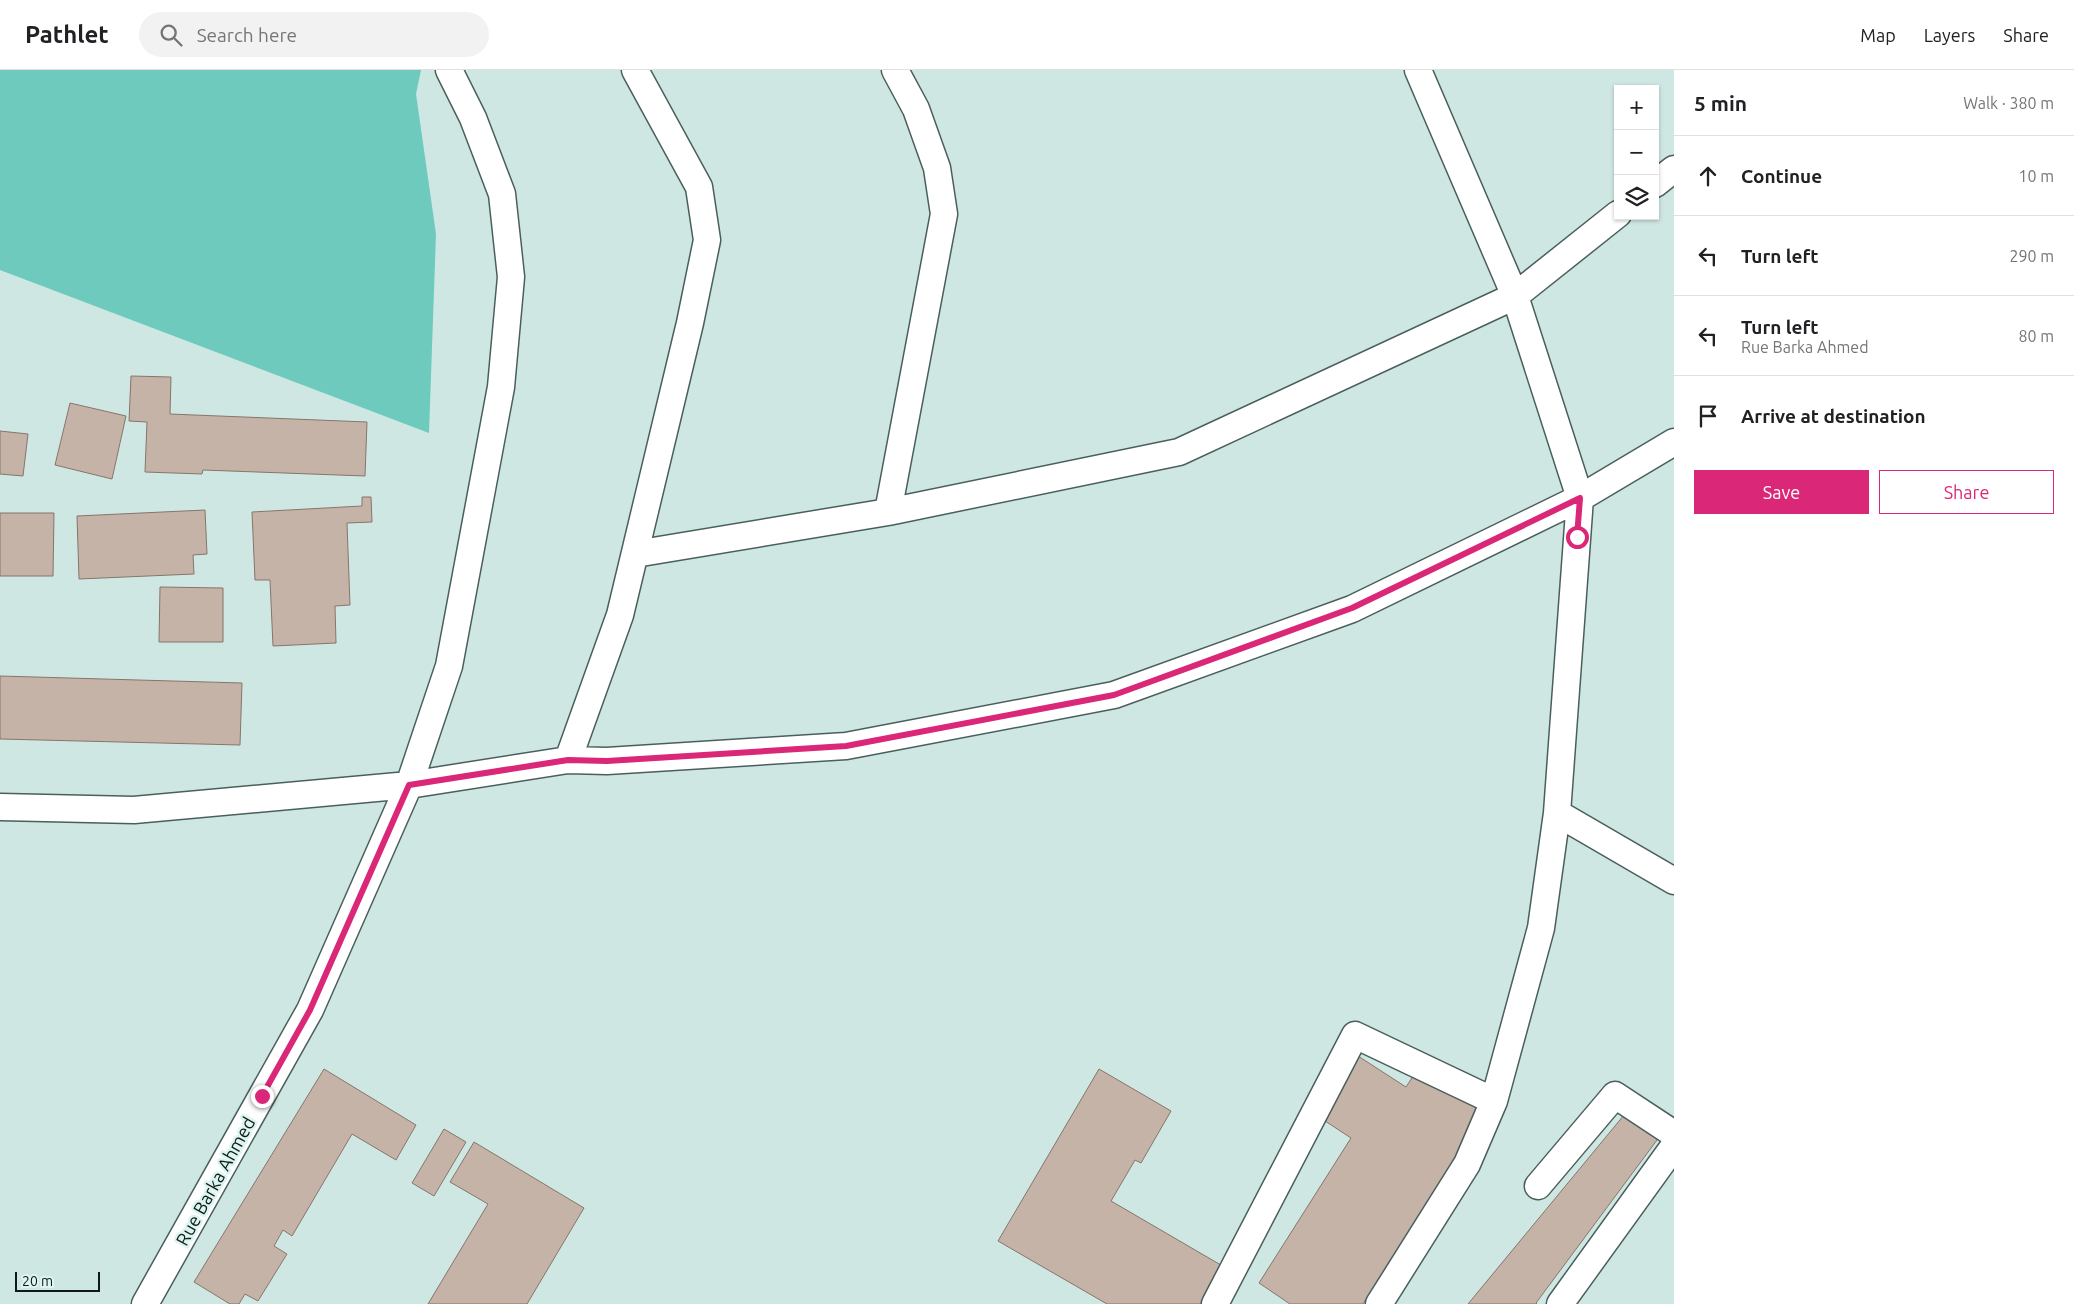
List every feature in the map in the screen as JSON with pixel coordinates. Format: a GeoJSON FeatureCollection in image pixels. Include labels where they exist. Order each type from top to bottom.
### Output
{"type":"FeatureCollection","features":[{"type":"Feature","properties":{"kind":"street","name":"Rue Barka Ahmed"},"geometry":{"type":"LineString","coordinates":[[145,1304],[310,1010],[409,785],[450,666],[501,387],[511,277],[502,194],[473,118],[449,70]]}},
{"type":"Feature","properties":{"kind":"street"},"geometry":{"type":"LineString","coordinates":[[568,760],[620,615],[690,323],[707,240],[699,187],[635,70]]}},
{"type":"Feature","properties":{"kind":"street"},"geometry":{"type":"LineString","coordinates":[[888,512],[944,214],[937,168],[916,109],[895,70]]}},
{"type":"Feature","properties":{"kind":"street"},"geometry":{"type":"LineString","coordinates":[[1379,1304],[1467,1164],[1494,1100],[1541,928],[1557,813],[1580,498],[1514,296],[1418,70]]}},
{"type":"Feature","properties":{"kind":"street"},"geometry":{"type":"LineString","coordinates":[[1659,181],[1674,169]]}},
{"type":"Feature","properties":{"kind":"street"},"geometry":{"type":"LineString","coordinates":[[635,554],[888,512],[1179,452],[1514,296],[1614,217]]}},
{"type":"Feature","properties":{"kind":"street"},"geometry":{"type":"LineString","coordinates":[[0,807],[134,810],[409,785],[568,760],[607,761],[846,746],[1114,695],[1352,608],[1580,498],[1674,442]]}},
{"type":"Feature","properties":{"kind":"street"},"geometry":{"type":"LineString","coordinates":[[1557,813],[1674,881]]}},
{"type":"Feature","properties":{"kind":"street"},"geometry":{"type":"LineString","coordinates":[[1215,1304],[1355,1035],[1494,1100]]}},
{"type":"Feature","properties":{"kind":"street"},"geometry":{"type":"LineString","coordinates":[[1538,1186],[1615,1095],[1674,1134]]}},
{"type":"Feature","properties":{"kind":"street"},"geometry":{"type":"LineString","coordinates":[[1560,1304],[1674,1146]]}},
{"type":"Feature","properties":{"kind":"green space"},"geometry":{"type":"Polygon","coordinates":[[[0,70],[421,70],[416,94],[436,234],[429,433],[0,270],[0,70]]]}},
{"type":"Feature","properties":{"kind":"building"},"geometry":{"type":"Polygon","coordinates":[[[131,376],[171,377],[170,414],[367,422],[365,476],[203,470],[202,474],[145,472],[147,422],[129,421],[131,376]]]}},
{"type":"Feature","properties":{"kind":"building"},"geometry":{"type":"Polygon","coordinates":[[[70,403],[126,416],[112,479],[55,465],[70,403]]]}},
{"type":"Feature","properties":{"kind":"building"},"geometry":{"type":"Polygon","coordinates":[[[0,431],[28,434],[23,476],[0,474],[0,431]]]}},
{"type":"Feature","properties":{"kind":"building"},"geometry":{"type":"Polygon","coordinates":[[[362,497],[371,497],[372,522],[347,523],[350,605],[335,606],[336,643],[273,646],[270,580],[255,580],[252,512],[362,506],[362,497]]]}},
{"type":"Feature","properties":{"kind":"building"},"geometry":{"type":"Polygon","coordinates":[[[205,510],[207,554],[193,555],[194,574],[79,579],[77,516],[205,510]]]}},
{"type":"Feature","properties":{"kind":"building"},"geometry":{"type":"Polygon","coordinates":[[[0,513],[54,513],[53,576],[0,576],[0,513]]]}},
{"type":"Feature","properties":{"kind":"building"},"geometry":{"type":"Polygon","coordinates":[[[160,587],[223,588],[223,642],[159,642],[160,587]]]}},
{"type":"Feature","properties":{"kind":"building"},"geometry":{"type":"Polygon","coordinates":[[[0,676],[242,683],[240,745],[0,739],[0,676]]]}},
{"type":"Feature","properties":{"kind":"building"},"geometry":{"type":"Polygon","coordinates":[[[1358,1056],[1406,1087],[1417,1070],[1484,1113],[1363,1304],[1290,1304],[1259,1283],[1351,1138],[1319,1117],[1358,1056]]]}},
{"type":"Feature","properties":{"kind":"building"},"geometry":{"type":"Polygon","coordinates":[[[324,1069],[416,1125],[396,1160],[352,1134],[292,1236],[283,1230],[274,1246],[287,1254],[258,1301],[245,1294],[239,1304],[230,1304],[194,1282],[324,1069]]]}},
{"type":"Feature","properties":{"kind":"building"},"geometry":{"type":"Polygon","coordinates":[[[1099,1069],[1171,1111],[1141,1163],[1135,1160],[1111,1201],[1226,1268],[1205,1304],[1107,1304],[998,1241],[1099,1069]]]}},
{"type":"Feature","properties":{"kind":"building"},"geometry":{"type":"Polygon","coordinates":[[[1629,1109],[1663,1132],[1537,1304],[1468,1304],[1629,1109]]]}},
{"type":"Feature","properties":{"kind":"building"},"geometry":{"type":"Polygon","coordinates":[[[444,1129],[466,1142],[434,1196],[412,1183],[444,1129]]]}},
{"type":"Feature","properties":{"kind":"building"},"geometry":{"type":"Polygon","coordinates":[[[474,1142],[584,1208],[527,1304],[428,1304],[488,1204],[450,1182],[474,1142]]]}},
{"type":"Feature","properties":{"kind":"route"},"geometry":{"type":"LineString","coordinates":[[262,1096],[310,1010],[409,785],[568,760],[607,761],[846,746],[1114,695],[1352,608],[1580,498],[1577,537]]}}]}
